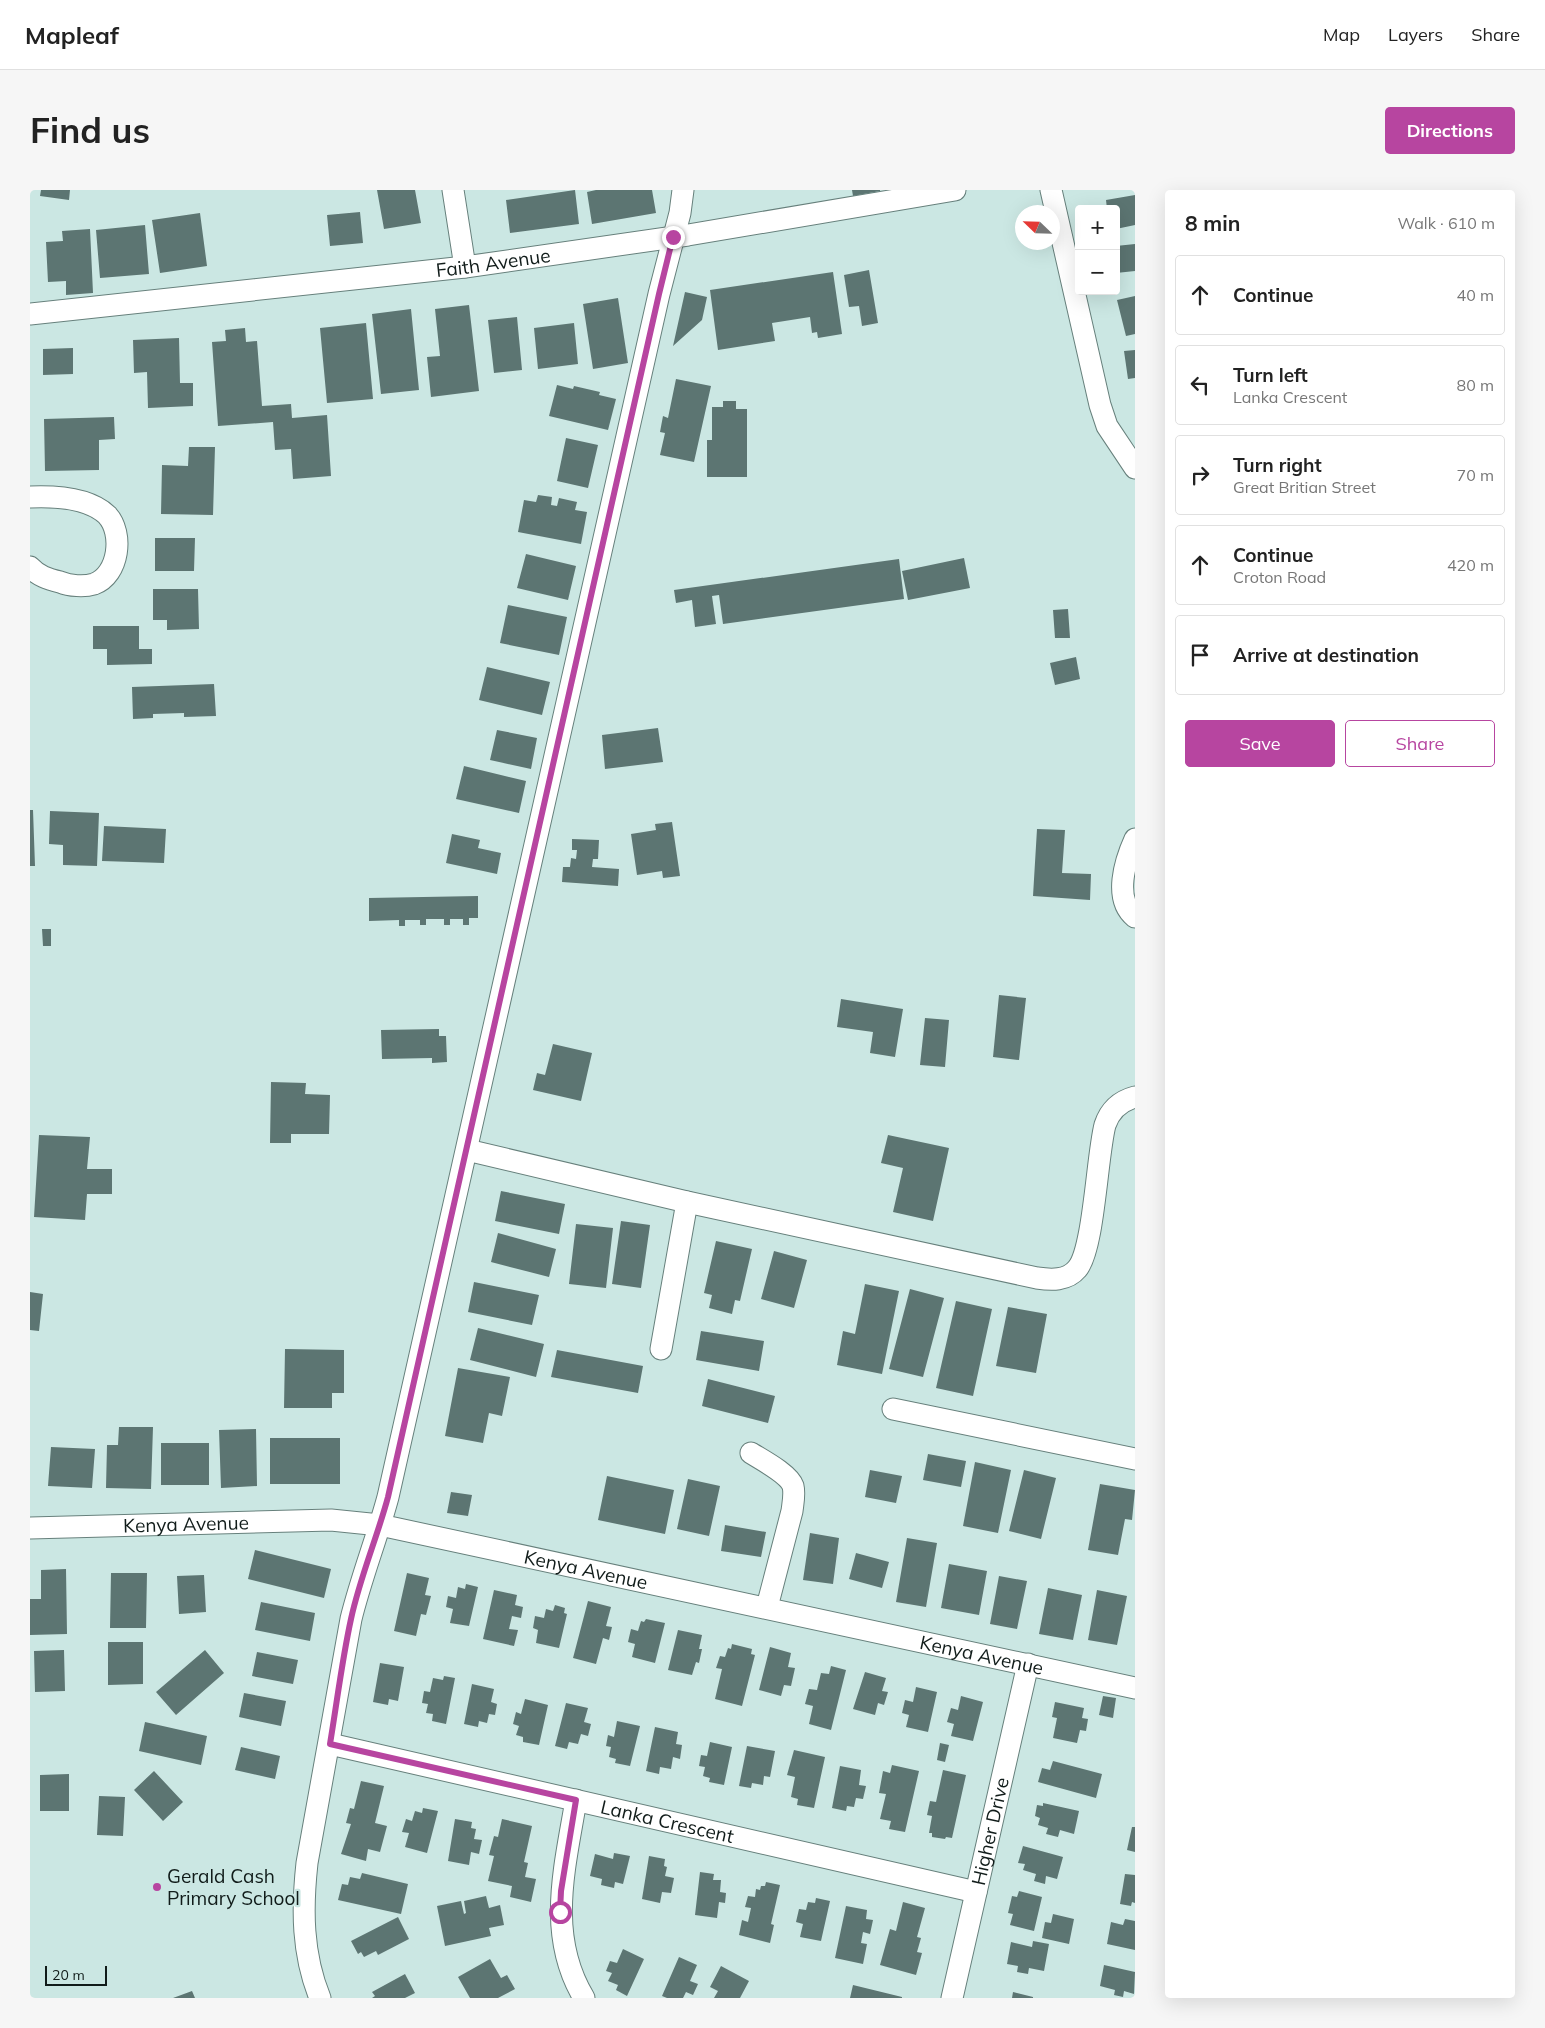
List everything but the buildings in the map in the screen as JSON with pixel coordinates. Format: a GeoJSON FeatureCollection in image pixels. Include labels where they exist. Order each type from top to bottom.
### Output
{"type":"FeatureCollection","features":[{"type":"Feature","properties":{"kind":"street"},"geometry":{"type":"LineString","coordinates":[[453,190],[465,267]]}},
{"type":"Feature","properties":{"kind":"street"},"geometry":{"type":"LineString","coordinates":[[320,1998],[307,1953],[303,1897],[307,1863],[330,1744],[350,1619],[380,1525],[467,1150],[657,304],[680,213],[683,190]]}},
{"type":"Feature","properties":{"kind":"street","name":"Faith Avenue"},"geometry":{"type":"LineString","coordinates":[[30,314],[465,267],[673,237],[955,190]]}},
{"type":"Feature","properties":{"kind":"street"},"geometry":{"type":"LineString","coordinates":[[1051,190],[1100,404],[1108,426],[1135,468]]}},
{"type":"Feature","properties":{"kind":"street"},"geometry":{"type":"LineString","coordinates":[[30,496],[63,498],[96,508],[111,521],[118,538],[117,550],[112,565],[105,577],[95,584],[81,586],[65,584],[43,577],[30,567]]}},
{"type":"Feature","properties":{"kind":"street"},"geometry":{"type":"LineString","coordinates":[[1135,839],[1126,864],[1123,894],[1124,904],[1128,912],[1135,917]]}},
{"type":"Feature","properties":{"kind":"street"},"geometry":{"type":"LineString","coordinates":[[467,1150],[687,1202],[1037,1278],[1058,1279],[1070,1275],[1078,1268],[1086,1250],[1103,1134],[1108,1117],[1112,1110],[1122,1101],[1135,1096]]}},
{"type":"Feature","properties":{"kind":"street"},"geometry":{"type":"LineString","coordinates":[[661,1349],[687,1202]]}},
{"type":"Feature","properties":{"kind":"street"},"geometry":{"type":"LineString","coordinates":[[892,1409],[1135,1459]]}},
{"type":"Feature","properties":{"kind":"street"},"geometry":{"type":"LineString","coordinates":[[751,1453],[786,1477],[792,1485],[794,1495],[792,1511],[767,1607]]}},
{"type":"Feature","properties":{"kind":"street","name":"Kenya Avenue"},"geometry":{"type":"LineString","coordinates":[[30,1528],[331,1520],[380,1525],[767,1607],[1135,1688]]}},
{"type":"Feature","properties":{"kind":"street","name":"Higher Drive"},"geometry":{"type":"LineString","coordinates":[[952,1998],[1028,1664]]}},
{"type":"Feature","properties":{"kind":"street","name":"Lanka Crescent"},"geometry":{"type":"LineString","coordinates":[[330,1744],[976,1892]]}},
{"type":"Feature","properties":{"kind":"street"},"geometry":{"type":"LineString","coordinates":[[576,1800],[561,1891],[560,1912],[567,1957],[573,1976],[584,1998]]}},
{"type":"Feature","properties":{"kind":"place","name":"Gerald Cash Primary School"},"geometry":{"type":"Point","coordinates":[157,1887]}},
{"type":"Feature","properties":{"kind":"route"},"geometry":{"type":"LineString","coordinates":[[560,1912],[561,1891],[576,1800],[330,1744],[350,1619],[388,1497],[673,237]]}}]}
